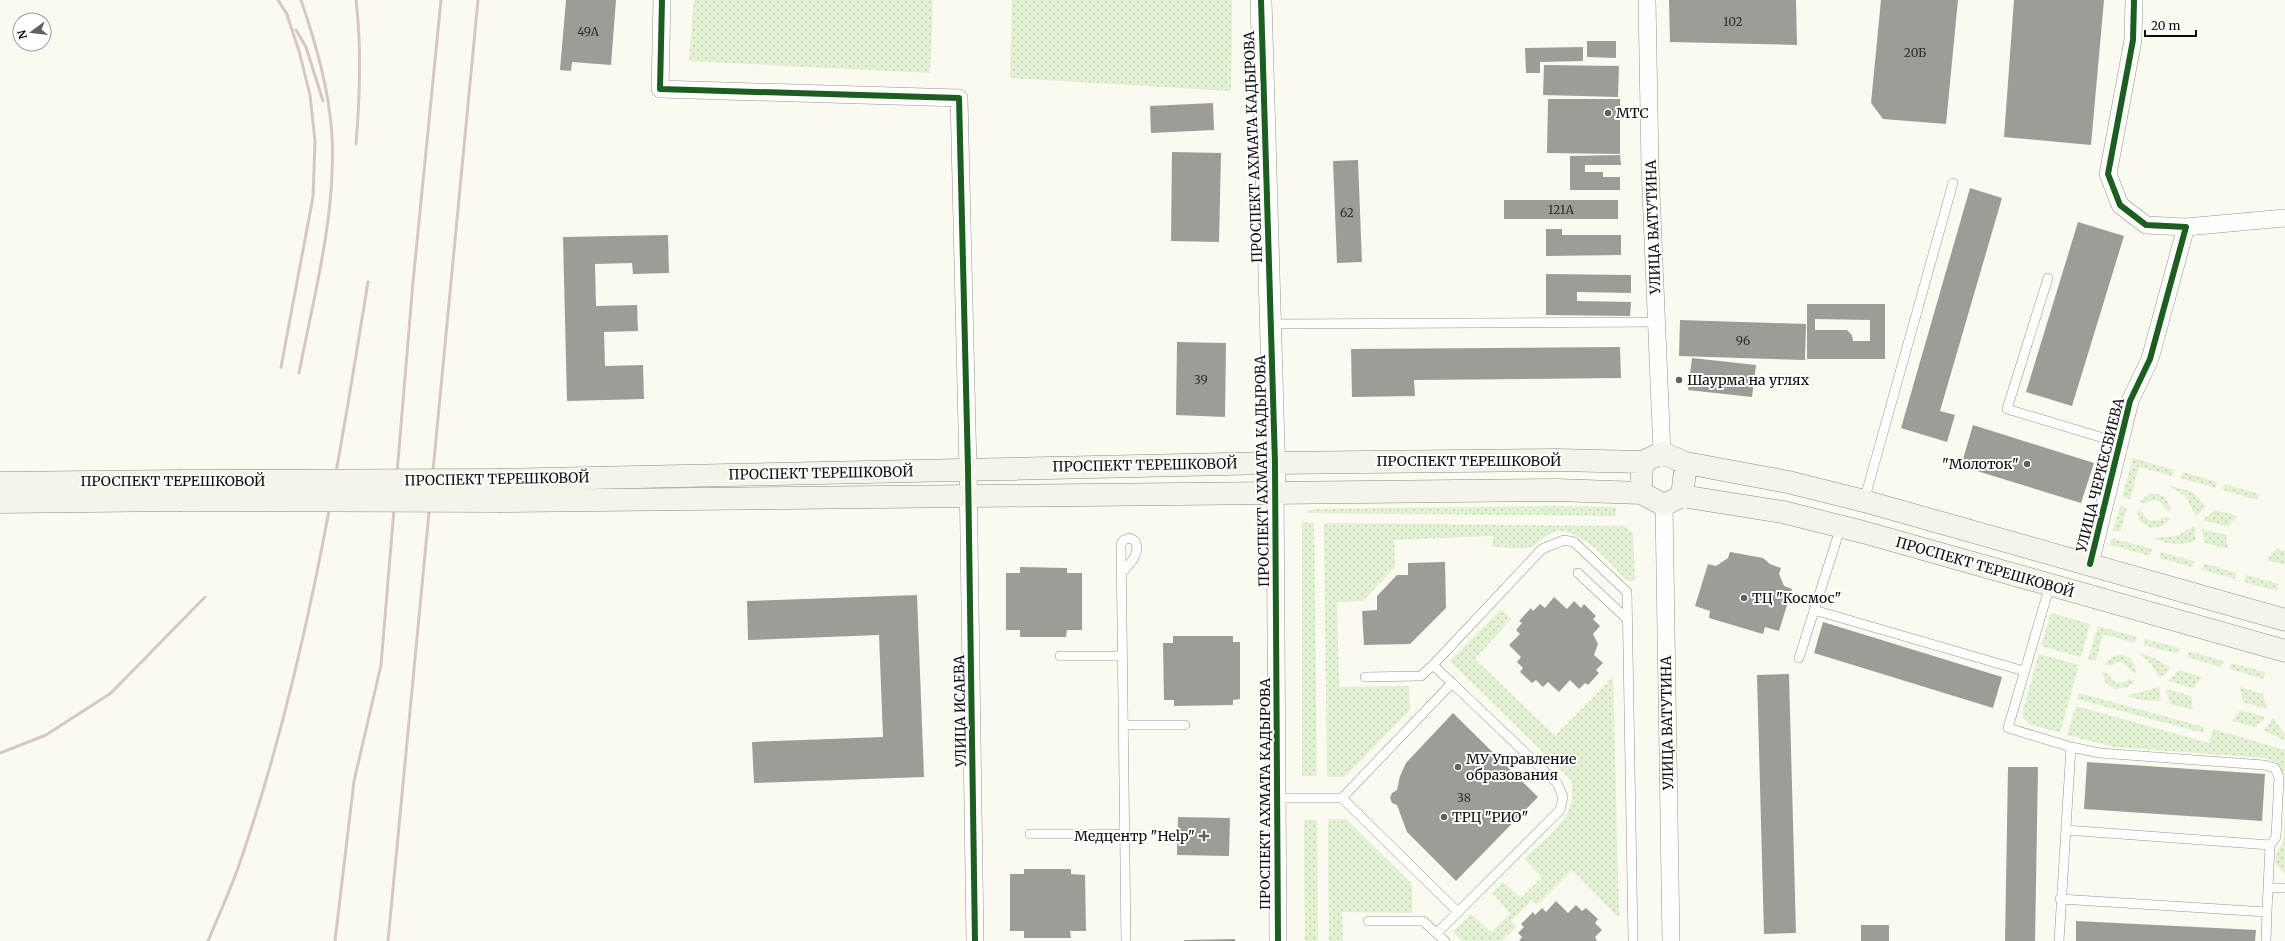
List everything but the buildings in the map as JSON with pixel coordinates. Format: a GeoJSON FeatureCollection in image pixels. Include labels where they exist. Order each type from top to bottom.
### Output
{"type":"FeatureCollection","features":[{"type":"Feature","properties":{"kind":"main road"},"geometry":{"type":"LineString","coordinates":[[1641,493],[1642,462],[1662,453],[1686,463],[1788,482],[1864,501],[2285,620]]}},
{"type":"Feature","properties":{"kind":"main road","name":"ПРОСПЕКТ ТЕРЕШКОВОЙ"},"geometry":{"type":"LineString","coordinates":[[968,482],[1275,479],[1558,460],[1642,462]]}},
{"type":"Feature","properties":{"kind":"main road"},"geometry":{"type":"LineString","coordinates":[[1673,500],[1686,463]]}},
{"type":"Feature","properties":{"kind":"main road","name":"ПРОСПЕКТ ТЕРЕШКОВОЙ"},"geometry":{"type":"LineString","coordinates":[[0,482],[179,491],[501,491],[968,482],[1275,479],[1641,493],[1673,500],[1783,512],[1841,526],[2285,651]]}},
{"type":"Feature","properties":{"kind":"main road","name":"ПРОСПЕКТ ТЕРЕШКОВОЙ"},"geometry":{"type":"LineString","coordinates":[[0,502],[179,491]]}},
{"type":"Feature","properties":{"kind":"street","name":"УЛИЦА ИСАЕВА"},"geometry":{"type":"LineString","coordinates":[[662,0],[660,89],[959,98],[968,482],[975,941]]}},
{"type":"Feature","properties":{"kind":"street","name":"ПРОСПЕКТ АХМАТА КАДЫРОВА"},"geometry":{"type":"LineString","coordinates":[[1261,0],[1261,50],[1272,324],[1275,479],[1278,941]]}},
{"type":"Feature","properties":{"kind":"street","name":"УЛИЦА ВАТУТИНА"},"geometry":{"type":"LineString","coordinates":[[1647,0],[1650,167],[1662,453]]}},
{"type":"Feature","properties":{"kind":"street"},"geometry":{"type":"LineString","coordinates":[[2134,0],[2133,40],[2108,174],[2120,205],[2146,226],[2186,228],[2285,218]]}},
{"type":"Feature","properties":{"kind":"street","name":"УЛИЦА ЧЕРКЕСБИЕВА"},"geometry":{"type":"LineString","coordinates":[[2090,564],[2130,401],[2150,359],[2186,228]]}},
{"type":"Feature","properties":{"kind":"street","name":"УЛИЦА ВАТУТИНА"},"geometry":{"type":"LineString","coordinates":[[1671,941],[1673,500]]}},
{"type":"Feature","properties":{"kind":"lane"},"geometry":{"type":"LineString","coordinates":[[1864,501],[1952,183]]}},
{"type":"Feature","properties":{"kind":"lane"},"geometry":{"type":"LineString","coordinates":[[2048,278],[2008,409],[2120,443]]}},
{"type":"Feature","properties":{"kind":"lane"},"geometry":{"type":"LineString","coordinates":[[1272,324],[1657,322]]}},
{"type":"Feature","properties":{"kind":"lane"},"geometry":{"type":"LineString","coordinates":[[1799,658],[1841,526]]}},
{"type":"Feature","properties":{"kind":"lane"},"geometry":{"type":"LineString","coordinates":[[1365,677],[1421,676],[1542,549],[1564,540],[1574,542],[1582,547],[1627,592],[1633,941]]}},
{"type":"Feature","properties":{"kind":"lane"},"geometry":{"type":"LineString","coordinates":[[1122,572],[1126,941]]}},
{"type":"Feature","properties":{"kind":"lane"},"geometry":{"type":"LineString","coordinates":[[1578,573],[1627,619]]}},
{"type":"Feature","properties":{"kind":"lane"},"geometry":{"type":"LineString","coordinates":[[2050,585],[2008,728],[2071,747],[2100,752],[2264,765],[2275,768],[2279,778],[2276,837],[2270,845],[2266,912],[2266,941]]}},
{"type":"Feature","properties":{"kind":"lane"},"geometry":{"type":"LineString","coordinates":[[1814,610],[2024,671]]}},
{"type":"Feature","properties":{"kind":"lane"},"geometry":{"type":"LineString","coordinates":[[1060,656],[1123,656]]}},
{"type":"Feature","properties":{"kind":"lane"},"geometry":{"type":"LineString","coordinates":[[1433,665],[1556,783],[1563,797],[1560,810],[1437,933]]}},
{"type":"Feature","properties":{"kind":"lane"},"geometry":{"type":"LineString","coordinates":[[1342,798],[1452,683]]}},
{"type":"Feature","properties":{"kind":"lane"},"geometry":{"type":"LineString","coordinates":[[1124,726],[1185,725]]}},
{"type":"Feature","properties":{"kind":"lane"},"geometry":{"type":"LineString","coordinates":[[2059,941],[2060,899],[2071,747]]}},
{"type":"Feature","properties":{"kind":"lane"},"geometry":{"type":"LineString","coordinates":[[1276,798],[1342,798],[1458,912]]}},
{"type":"Feature","properties":{"kind":"lane"},"geometry":{"type":"LineString","coordinates":[[2066,830],[2270,845]]}},
{"type":"Feature","properties":{"kind":"lane"},"geometry":{"type":"LineString","coordinates":[[1030,834],[1125,834]]}},
{"type":"Feature","properties":{"kind":"lane"},"geometry":{"type":"LineString","coordinates":[[2268,888],[2285,888]]}},
{"type":"Feature","properties":{"kind":"lane"},"geometry":{"type":"LineString","coordinates":[[2060,899],[2266,912]]}},
{"type":"Feature","properties":{"kind":"lane"},"geometry":{"type":"LineString","coordinates":[[1368,921],[1423,921],[1445,941]]}},
{"type":"Feature","properties":{"kind":"green space"},"geometry":{"type":"Polygon","coordinates":[[[694,0],[933,0],[930,73],[689,61],[694,0]]]}},
{"type":"Feature","properties":{"kind":"green space"},"geometry":{"type":"Polygon","coordinates":[[[1012,0],[1232,0],[1231,91],[1010,78],[1012,0]]]}},
{"type":"Feature","properties":{"kind":"green space"},"geometry":{"type":"Polygon","coordinates":[[[2133,458],[2174,470],[2172,476],[2139,467],[2130,499],[2122,497],[2133,458]]]}},
{"type":"Feature","properties":{"kind":"green space"},"geometry":{"type":"Polygon","coordinates":[[[2183,472],[2217,482],[2215,488],[2181,478],[2183,472]]]}},
{"type":"Feature","properties":{"kind":"green space"},"geometry":{"type":"Polygon","coordinates":[[[2224,484],[2259,494],[2257,500],[2223,490],[2224,484]]]}},
{"type":"Feature","properties":{"kind":"green space"},"geometry":{"type":"Polygon","coordinates":[[[2168,485],[2193,492],[2206,507],[2196,516],[2186,497],[2168,485]]]}},
{"type":"Feature","properties":{"kind":"green space"},"geometry":{"type":"Polygon","coordinates":[[[2149,494],[2158,494],[2166,498],[2172,511],[2165,509],[2162,503],[2157,500],[2146,504],[2139,502],[2149,494]]]}},
{"type":"Feature","properties":{"kind":"green space"},"geometry":{"type":"Polygon","coordinates":[[[1551,506],[1616,507],[1616,516],[1305,513],[1313,509],[1551,506]]]}},
{"type":"Feature","properties":{"kind":"green space"},"geometry":{"type":"Polygon","coordinates":[[[2120,506],[2127,508],[2120,532],[2113,530],[2120,506]]]}},
{"type":"Feature","properties":{"kind":"green space"},"geometry":{"type":"Polygon","coordinates":[[[2137,510],[2143,512],[2146,518],[2151,521],[2157,521],[2163,517],[2170,519],[2163,526],[2150,528],[2139,520],[2137,510]]]}},
{"type":"Feature","properties":{"kind":"green space"},"geometry":{"type":"Polygon","coordinates":[[[2215,510],[2238,516],[2228,527],[2203,520],[2215,510]]]}},
{"type":"Feature","properties":{"kind":"green space"},"geometry":{"type":"Polygon","coordinates":[[[1302,522],[1314,523],[1317,776],[1302,776],[1302,522]]]}},
{"type":"Feature","properties":{"kind":"green space"},"geometry":{"type":"Polygon","coordinates":[[[1324,523],[1624,526],[1633,533],[1635,581],[1628,581],[1584,540],[1574,534],[1564,531],[1551,533],[1533,546],[1525,548],[1493,547],[1493,536],[1394,540],[1395,567],[1363,601],[1337,602],[1339,687],[1409,686],[1410,710],[1345,777],[1327,777],[1324,523]]]}},
{"type":"Feature","properties":{"kind":"green space"},"geometry":{"type":"Polygon","coordinates":[[[2194,526],[2196,540],[2191,542],[2175,544],[2153,538],[2177,536],[2194,526]]]}},
{"type":"Feature","properties":{"kind":"green space"},"geometry":{"type":"Polygon","coordinates":[[[2202,529],[2226,535],[2228,549],[2205,543],[2202,529]]]}},
{"type":"Feature","properties":{"kind":"green space"},"geometry":{"type":"Polygon","coordinates":[[[2112,538],[2152,549],[2150,556],[2110,545],[2112,538]]]}},
{"type":"Feature","properties":{"kind":"green space"},"geometry":{"type":"Polygon","coordinates":[[[2276,549],[2285,551],[2285,565],[2267,560],[2276,549]]]}},
{"type":"Feature","properties":{"kind":"green space"},"geometry":{"type":"Polygon","coordinates":[[[2161,552],[2194,561],[2192,567],[2159,558],[2161,552]]]}},
{"type":"Feature","properties":{"kind":"green space"},"geometry":{"type":"Polygon","coordinates":[[[2204,563],[2237,573],[2235,579],[2202,570],[2204,563]]]}},
{"type":"Feature","properties":{"kind":"green space"},"geometry":{"type":"Polygon","coordinates":[[[2246,575],[2279,584],[2277,591],[2244,582],[2246,575]]]}},
{"type":"Feature","properties":{"kind":"green space"},"geometry":{"type":"Polygon","coordinates":[[[1501,609],[1511,619],[1475,659],[1555,736],[1613,677],[1619,918],[1572,870],[1537,905],[1532,900],[1511,921],[1516,927],[1502,941],[1462,941],[1453,932],[1471,914],[1491,932],[1510,913],[1492,893],[1503,882],[1521,898],[1542,877],[1524,859],[1560,824],[1567,814],[1571,803],[1572,792],[1570,779],[1450,661],[1501,609]]]}},
{"type":"Feature","properties":{"kind":"green space"},"geometry":{"type":"Polygon","coordinates":[[[2051,613],[2090,624],[2081,657],[2041,646],[2051,613]]]}},
{"type":"Feature","properties":{"kind":"green space"},"geometry":{"type":"Polygon","coordinates":[[[2098,626],[2137,637],[2135,643],[2103,634],[2096,661],[2088,659],[2098,626]]]}},
{"type":"Feature","properties":{"kind":"green space"},"geometry":{"type":"Polygon","coordinates":[[[2145,639],[2179,648],[2178,654],[2144,645],[2145,639]]]}},
{"type":"Feature","properties":{"kind":"green space"},"geometry":{"type":"Polygon","coordinates":[[[2189,651],[2223,661],[2221,667],[2187,657],[2189,651]]]}},
{"type":"Feature","properties":{"kind":"green space"},"geometry":{"type":"Polygon","coordinates":[[[2139,653],[2154,658],[2171,668],[2160,678],[2151,664],[2139,653]]]}},
{"type":"Feature","properties":{"kind":"green space"},"geometry":{"type":"Polygon","coordinates":[[[2039,654],[2079,665],[2060,733],[2029,724],[2023,718],[2023,709],[2039,654]]]}},
{"type":"Feature","properties":{"kind":"green space"},"geometry":{"type":"Polygon","coordinates":[[[2123,655],[2132,659],[2137,673],[2131,671],[2123,662],[2117,662],[2111,666],[2104,664],[2114,656],[2123,655]]]}},
{"type":"Feature","properties":{"kind":"green space"},"geometry":{"type":"Polygon","coordinates":[[[2231,663],[2265,672],[2264,679],[2230,669],[2231,663]]]}},
{"type":"Feature","properties":{"kind":"green space"},"geometry":{"type":"Polygon","coordinates":[[[2179,670],[2202,677],[2193,688],[2168,681],[2179,670]]]}},
{"type":"Feature","properties":{"kind":"green space"},"geometry":{"type":"Polygon","coordinates":[[[2102,672],[2109,674],[2112,680],[2120,683],[2128,679],[2135,681],[2128,687],[2115,689],[2105,682],[2102,672]]]}},
{"type":"Feature","properties":{"kind":"green space"},"geometry":{"type":"Polygon","coordinates":[[[2159,687],[2161,701],[2140,700],[2126,696],[2159,687]]]}},
{"type":"Feature","properties":{"kind":"green space"},"geometry":{"type":"Polygon","coordinates":[[[2240,687],[2263,694],[2267,709],[2243,702],[2240,687]]]}},
{"type":"Feature","properties":{"kind":"green space"},"geometry":{"type":"Polygon","coordinates":[[[2166,689],[2191,696],[2193,710],[2170,704],[2166,689]]]}},
{"type":"Feature","properties":{"kind":"green space"},"geometry":{"type":"Polygon","coordinates":[[[2079,693],[2204,727],[2203,733],[2077,699],[2079,693]]]}},
{"type":"Feature","properties":{"kind":"green space"},"geometry":{"type":"Polygon","coordinates":[[[2076,706],[2209,743],[2213,729],[2285,750],[2285,776],[2276,762],[2265,758],[2114,747],[2067,735],[2076,706]]]}},
{"type":"Feature","properties":{"kind":"green space"},"geometry":{"type":"Polygon","coordinates":[[[2240,710],[2265,717],[2255,727],[2232,721],[2240,710]]]}},
{"type":"Feature","properties":{"kind":"green space"},"geometry":{"type":"Polygon","coordinates":[[[2273,718],[2285,735],[2285,741],[2264,730],[2273,718]]]}},
{"type":"Feature","properties":{"kind":"green space"},"geometry":{"type":"Polygon","coordinates":[[[2285,811],[2285,874],[2275,864],[2276,855],[2283,841],[2285,811]]]}},
{"type":"Feature","properties":{"kind":"green space"},"geometry":{"type":"Polygon","coordinates":[[[1328,819],[1346,819],[1412,884],[1412,913],[1342,912],[1343,941],[1329,941],[1328,819]]]}},
{"type":"Feature","properties":{"kind":"green space"},"geometry":{"type":"Polygon","coordinates":[[[1304,820],[1317,820],[1318,941],[1305,941],[1304,820]]]}},
{"type":"Feature","properties":{"kind":"railway"},"geometry":{"type":"LineString","coordinates":[[278,0],[288,16]]}},
{"type":"Feature","properties":{"kind":"railway"},"geometry":{"type":"LineString","coordinates":[[299,373],[323,255],[331,196],[332,166],[332,136],[325,84],[317,50],[301,0]]}},
{"type":"Feature","properties":{"kind":"railway"},"geometry":{"type":"LineString","coordinates":[[356,0],[360,72],[356,144]]}},
{"type":"Feature","properties":{"kind":"railway"},"geometry":{"type":"LineString","coordinates":[[335,941],[354,781],[381,665],[413,282],[441,0]]}},
{"type":"Feature","properties":{"kind":"railway"},"geometry":{"type":"LineString","coordinates":[[388,941],[478,0]]}},
{"type":"Feature","properties":{"kind":"railway"},"geometry":{"type":"LineString","coordinates":[[281,367],[313,197],[315,141],[310,95],[299,51],[286,12]]}},
{"type":"Feature","properties":{"kind":"railway"},"geometry":{"type":"LineString","coordinates":[[296,30],[306,47],[323,101]]}},
{"type":"Feature","properties":{"kind":"railway"},"geometry":{"type":"LineString","coordinates":[[208,941],[238,868],[261,797],[282,724],[300,651],[330,504],[368,282]]}},
{"type":"Feature","properties":{"kind":"railway"},"geometry":{"type":"LineString","coordinates":[[0,753],[46,735],[111,693],[205,597]]}},
{"type":"Feature","properties":{"kind":"cycle path"},"geometry":{"type":"LineString","coordinates":[[662,0],[660,89],[959,98],[968,469],[975,941]]}},
{"type":"Feature","properties":{"kind":"cycle path"},"geometry":{"type":"LineString","coordinates":[[1261,0],[1275,463],[1278,941]]}},
{"type":"Feature","properties":{"kind":"cycle path"},"geometry":{"type":"LineString","coordinates":[[2090,564],[2130,401],[2150,359],[2186,227],[2146,225],[2120,205],[2108,174],[2133,40],[2134,0]]}},
{"type":"Feature","properties":{"kind":"place","name":"МТС"},"geometry":{"type":"Point","coordinates":[1608,113]}},
{"type":"Feature","properties":{"kind":"place","name":"Шаурма на углях"},"geometry":{"type":"Point","coordinates":[1679,380]}},
{"type":"Feature","properties":{"kind":"place","name":"\"Молоток\""},"geometry":{"type":"Point","coordinates":[2027,464]}},
{"type":"Feature","properties":{"kind":"place","name":"ТЦ \"Космос\""},"geometry":{"type":"Point","coordinates":[1744,598]}},
{"type":"Feature","properties":{"kind":"place","name":"МУ Управление образования"},"geometry":{"type":"Point","coordinates":[1458,767]}},
{"type":"Feature","properties":{"kind":"place","name":"ТРЦ \"РИО\""},"geometry":{"type":"Point","coordinates":[1444,817]}},
{"type":"Feature","properties":{"kind":"place","name":"Медцентр \"Help\""},"geometry":{"type":"Point","coordinates":[1204,836]}}]}
